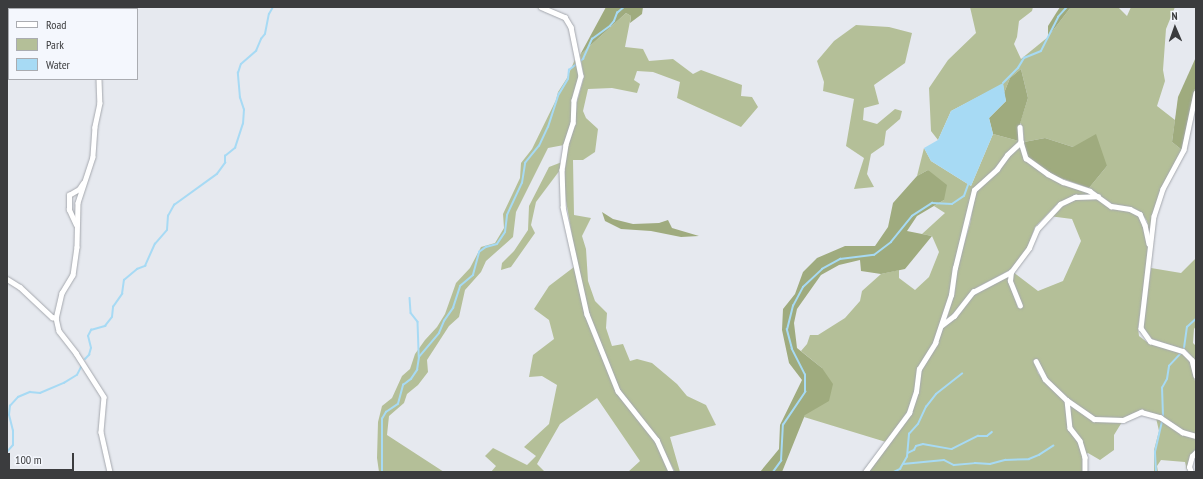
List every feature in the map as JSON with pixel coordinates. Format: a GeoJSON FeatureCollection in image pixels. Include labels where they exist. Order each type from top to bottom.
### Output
{"type":"FeatureCollection","features":[{"type":"Feature","properties":{"kind":"street"},"geometry":{"type":"LineString","coordinates":[[541,7],[565,17],[571,27],[581,76],[574,100],[573,123],[566,145],[562,170],[564,207],[587,314],[618,391],[656,440],[672,472]]}},
{"type":"Feature","properties":{"kind":"street"},"geometry":{"type":"LineString","coordinates":[[99,80],[100,103],[95,127],[93,157],[78,203],[76,227],[77,247],[73,275],[62,293],[56,318],[59,331],[76,353],[104,397],[101,432],[110,472]]}},
{"type":"Feature","properties":{"kind":"street"},"geometry":{"type":"LineString","coordinates":[[1196,93],[1184,150],[1163,189],[1154,216],[1141,328],[1150,341],[1183,351],[1192,360],[1196,376]]}},
{"type":"Feature","properties":{"kind":"street"},"geometry":{"type":"LineString","coordinates":[[1020,127],[1021,142],[1026,158],[1048,174],[1077,188],[1090,190],[1111,206],[1130,209],[1140,214],[1145,225],[1150,250]]}},
{"type":"Feature","properties":{"kind":"street"},"geometry":{"type":"LineString","coordinates":[[865,472],[909,413],[916,392],[920,369],[935,343],[951,295],[954,268],[974,190],[997,169],[1007,155],[1021,142]]}},
{"type":"Feature","properties":{"kind":"street"},"geometry":{"type":"LineString","coordinates":[[76,227],[69,210],[69,195],[79,189],[86,178]]}},
{"type":"Feature","properties":{"kind":"street"},"geometry":{"type":"LineString","coordinates":[[942,325],[954,316],[973,292],[1011,272],[1029,248],[1037,229],[1060,204],[1075,198],[1098,196]]}},
{"type":"Feature","properties":{"kind":"street"},"geometry":{"type":"LineString","coordinates":[[1011,272],[1010,281],[1020,306]]}},
{"type":"Feature","properties":{"kind":"street"},"geometry":{"type":"LineString","coordinates":[[7,279],[20,287],[52,317],[56,318]]}},
{"type":"Feature","properties":{"kind":"street"},"geometry":{"type":"LineString","coordinates":[[1036,361],[1039,372],[1045,379],[1067,400],[1094,419],[1123,420],[1141,412],[1160,417],[1182,432],[1196,436]]}},
{"type":"Feature","properties":{"kind":"street"},"geometry":{"type":"LineString","coordinates":[[1067,400],[1070,428],[1080,441],[1085,457],[1085,472]]}},
{"type":"Feature","properties":{"kind":"street"},"geometry":{"type":"LineString","coordinates":[[1191,472],[1190,467],[1192,456],[1196,452]]}},
{"type":"Feature","properties":{"kind":"green space"},"geometry":{"type":"Polygon","coordinates":[[[606,7],[643,7],[642,14],[630,23],[631,16],[626,13],[580,55],[606,7]]]}},
{"type":"Feature","properties":{"kind":"green space"},"geometry":{"type":"Polygon","coordinates":[[[970,7],[1033,7],[1032,11],[1019,21],[1017,37],[1014,44],[1021,59],[1048,37],[1071,7],[1118,7],[1127,16],[1131,7],[1175,7],[1166,29],[1163,70],[1165,81],[1157,106],[1175,120],[1172,142],[1182,150],[1160,192],[1150,238],[1147,221],[1141,212],[1131,207],[1112,204],[1089,188],[1107,166],[1073,147],[1045,138],[1024,142],[1023,127],[1020,123],[1028,98],[1021,69],[1010,78],[1004,93],[1003,84],[951,111],[938,140],[931,131],[929,88],[948,60],[976,33],[970,7]]]}},
{"type":"Feature","properties":{"kind":"green space"},"geometry":{"type":"Polygon","coordinates":[[[1060,7],[1071,7],[1048,37],[1048,26],[1060,7]]]}},
{"type":"Feature","properties":{"kind":"green space"},"geometry":{"type":"Polygon","coordinates":[[[626,13],[631,16],[625,47],[643,49],[649,61],[673,59],[693,74],[701,70],[742,85],[741,96],[752,97],[758,107],[741,127],[677,98],[680,82],[653,72],[637,71],[634,80],[640,84],[637,93],[612,88],[588,89],[583,111],[586,118],[598,129],[595,152],[583,160],[573,160],[574,215],[591,218],[582,236],[586,249],[588,281],[595,301],[607,313],[606,328],[612,346],[623,344],[630,361],[637,359],[652,363],[677,384],[687,396],[706,405],[716,425],[670,437],[680,472],[675,472],[658,439],[620,390],[611,370],[589,314],[580,281],[565,195],[565,169],[568,146],[575,125],[577,102],[584,77],[580,55],[626,13]]]}},
{"type":"Feature","properties":{"kind":"green space"},"geometry":{"type":"Polygon","coordinates":[[[856,25],[889,27],[912,33],[905,63],[874,85],[879,104],[864,108],[863,120],[877,124],[895,109],[902,111],[900,119],[886,131],[884,145],[871,154],[867,174],[874,187],[854,189],[864,158],[846,146],[854,99],[823,91],[824,82],[817,61],[834,41],[856,25]]]}},
{"type":"Feature","properties":{"kind":"green space"},"geometry":{"type":"Polygon","coordinates":[[[576,57],[580,76],[571,123],[564,145],[548,148],[516,212],[513,237],[486,261],[481,272],[465,290],[459,317],[449,326],[427,360],[428,372],[418,385],[407,394],[404,403],[389,416],[387,435],[444,472],[379,472],[377,458],[378,422],[382,406],[392,398],[402,376],[410,369],[415,354],[437,327],[445,314],[456,283],[470,268],[481,247],[495,243],[504,228],[503,214],[520,178],[521,163],[532,149],[576,57]]]}},
{"type":"Feature","properties":{"kind":"green space"},"geometry":{"type":"Polygon","coordinates":[[[1196,57],[1196,84],[1182,150],[1172,142],[1178,97],[1196,57]]]}},
{"type":"Feature","properties":{"kind":"green space"},"geometry":{"type":"Polygon","coordinates":[[[1021,69],[1028,98],[1019,127],[1019,141],[993,134],[989,118],[1006,101],[1004,93],[1010,78],[1021,69]]]}},
{"type":"Feature","properties":{"kind":"green space"},"geometry":{"type":"Polygon","coordinates":[[[993,134],[1019,141],[973,190],[950,295],[934,343],[918,369],[914,392],[907,412],[886,442],[804,417],[822,368],[801,351],[807,344],[810,335],[818,335],[845,318],[860,301],[862,291],[881,274],[899,270],[899,278],[915,290],[929,277],[939,252],[932,236],[922,234],[945,213],[934,206],[944,200],[928,170],[917,176],[924,148],[931,161],[971,186],[993,134]]]}},
{"type":"Feature","properties":{"kind":"green space"},"geometry":{"type":"Polygon","coordinates":[[[1096,134],[1107,166],[1089,188],[1049,174],[1027,157],[1024,142],[1045,138],[1073,147],[1096,134]]]}},
{"type":"Feature","properties":{"kind":"green space"},"geometry":{"type":"Polygon","coordinates":[[[1020,144],[1038,170],[1047,176],[1095,195],[1058,203],[1035,227],[1027,249],[1010,270],[972,290],[952,315],[947,318],[955,292],[957,267],[970,224],[976,190],[1020,144]]]}},
{"type":"Feature","properties":{"kind":"green space"},"geometry":{"type":"Polygon","coordinates":[[[562,162],[560,170],[536,202],[531,225],[535,233],[511,267],[501,270],[502,263],[514,251],[528,230],[529,206],[549,167],[562,162]]]}},
{"type":"Feature","properties":{"kind":"green space"},"geometry":{"type":"Polygon","coordinates":[[[928,170],[947,185],[944,200],[917,216],[907,231],[932,236],[905,269],[881,274],[861,271],[860,260],[839,265],[821,275],[797,309],[794,323],[797,348],[822,368],[833,384],[829,401],[805,415],[782,472],[760,472],[779,449],[780,425],[802,380],[789,363],[782,330],[783,309],[795,294],[803,272],[817,258],[845,246],[875,246],[888,227],[893,203],[917,176],[928,170]]]}},
{"type":"Feature","properties":{"kind":"green space"},"geometry":{"type":"Polygon","coordinates":[[[1097,197],[1111,207],[1130,211],[1138,215],[1144,225],[1149,250],[1138,328],[1139,336],[1147,342],[1182,352],[1190,361],[1196,385],[1196,435],[1183,431],[1160,416],[1141,410],[1123,418],[1094,418],[1068,399],[1046,378],[1034,361],[1038,373],[1044,381],[1066,401],[1068,429],[1078,442],[1083,457],[1083,472],[867,472],[911,414],[918,392],[921,370],[938,344],[942,328],[955,318],[975,294],[1010,274],[1009,282],[1018,308],[1021,307],[1012,281],[1013,272],[1038,291],[1063,281],[1081,241],[1072,219],[1049,216],[1060,205],[1075,199],[1097,197]]]}},
{"type":"Feature","properties":{"kind":"green space"},"geometry":{"type":"Polygon","coordinates":[[[602,212],[613,219],[633,224],[659,223],[668,220],[672,228],[699,236],[681,237],[651,231],[621,229],[605,221],[602,212]]]}},
{"type":"Feature","properties":{"kind":"green space"},"geometry":{"type":"Polygon","coordinates":[[[1196,258],[1196,326],[1194,329],[1193,343],[1196,346],[1196,365],[1194,359],[1186,350],[1152,339],[1143,327],[1151,268],[1181,273],[1196,258]]]}},
{"type":"Feature","properties":{"kind":"green space"},"geometry":{"type":"Polygon","coordinates":[[[574,267],[585,316],[617,392],[655,440],[670,472],[628,472],[640,461],[597,398],[560,424],[537,464],[545,472],[491,472],[496,466],[485,456],[493,448],[527,465],[536,456],[524,447],[549,424],[557,385],[542,376],[529,377],[533,355],[554,339],[549,320],[534,309],[549,286],[574,267]]]}},
{"type":"Feature","properties":{"kind":"green space"},"geometry":{"type":"Polygon","coordinates":[[[1069,403],[1093,421],[1122,422],[1114,435],[1114,450],[1100,460],[1088,453],[1086,454],[1072,427],[1069,403]]]}},
{"type":"Feature","properties":{"kind":"green space"},"geometry":{"type":"Polygon","coordinates":[[[1156,418],[1181,434],[1196,438],[1196,450],[1190,456],[1187,470],[1185,462],[1161,460],[1157,466],[1158,472],[1154,472],[1154,450],[1159,431],[1156,418]]]}},
{"type":"Feature","properties":{"kind":"water"},"geometry":{"type":"Polygon","coordinates":[[[1003,83],[1006,101],[989,118],[993,134],[971,186],[931,161],[924,148],[938,140],[951,111],[1003,83]]]}},
{"type":"Feature","properties":{"kind":"waterway"},"geometry":{"type":"LineString","coordinates":[[85,359],[89,355],[91,348],[88,336],[91,330],[105,326],[112,317],[113,307],[122,294],[124,280],[137,269],[145,266],[155,244],[167,230],[168,216],[174,205],[217,174],[225,163],[225,156],[235,148],[243,124],[244,110],[240,98],[238,73],[241,64],[256,51],[265,34],[269,14],[273,7]]}},
{"type":"Feature","properties":{"kind":"waterway"},"geometry":{"type":"LineString","coordinates":[[382,472],[382,419],[386,412],[398,404],[403,385],[411,379],[417,370],[419,357],[439,333],[444,321],[453,308],[460,286],[473,275],[479,252],[486,247],[497,244],[505,232],[507,215],[522,183],[525,163],[539,146],[548,127],[559,94],[568,79],[569,70],[583,59],[592,39],[610,26],[617,13],[624,7]]}},
{"type":"Feature","properties":{"kind":"waterway"},"geometry":{"type":"LineString","coordinates":[[1003,83],[1018,68],[1024,58],[1041,51],[1058,17],[1067,7]]}},
{"type":"Feature","properties":{"kind":"waterway"},"geometry":{"type":"LineString","coordinates":[[773,472],[781,461],[783,425],[805,392],[805,375],[792,349],[787,330],[793,306],[803,287],[822,269],[840,259],[874,255],[891,242],[912,216],[932,203],[952,204],[964,196],[968,185]]}},
{"type":"Feature","properties":{"kind":"waterway"},"geometry":{"type":"LineString","coordinates":[[410,298],[411,313],[418,322],[419,357]]}},
{"type":"Feature","properties":{"kind":"waterway"},"geometry":{"type":"LineString","coordinates":[[1184,348],[1187,327],[1196,319]]}},
{"type":"Feature","properties":{"kind":"waterway"},"geometry":{"type":"LineString","coordinates":[[1163,416],[1162,388],[1167,379],[1169,366],[1180,354]]}},
{"type":"Feature","properties":{"kind":"waterway"},"geometry":{"type":"LineString","coordinates":[[7,452],[13,445],[13,431],[9,415],[10,406],[18,397],[30,392],[40,393],[64,383],[77,375],[82,365]]}},
{"type":"Feature","properties":{"kind":"waterway"},"geometry":{"type":"LineString","coordinates":[[894,472],[900,469],[907,457],[909,434],[918,424],[926,407],[936,394],[962,374]]}},
{"type":"Feature","properties":{"kind":"waterway"},"geometry":{"type":"LineString","coordinates":[[1156,472],[1155,452],[1162,422]]}},
{"type":"Feature","properties":{"kind":"waterway"},"geometry":{"type":"LineString","coordinates":[[908,453],[914,450],[916,446],[923,444],[952,449],[978,436],[987,436],[992,432]]}},
{"type":"Feature","properties":{"kind":"waterway"},"geometry":{"type":"LineString","coordinates":[[903,464],[944,460],[954,465],[975,463],[990,464],[1005,460],[1029,459],[1039,455],[1053,446]]}}]}
